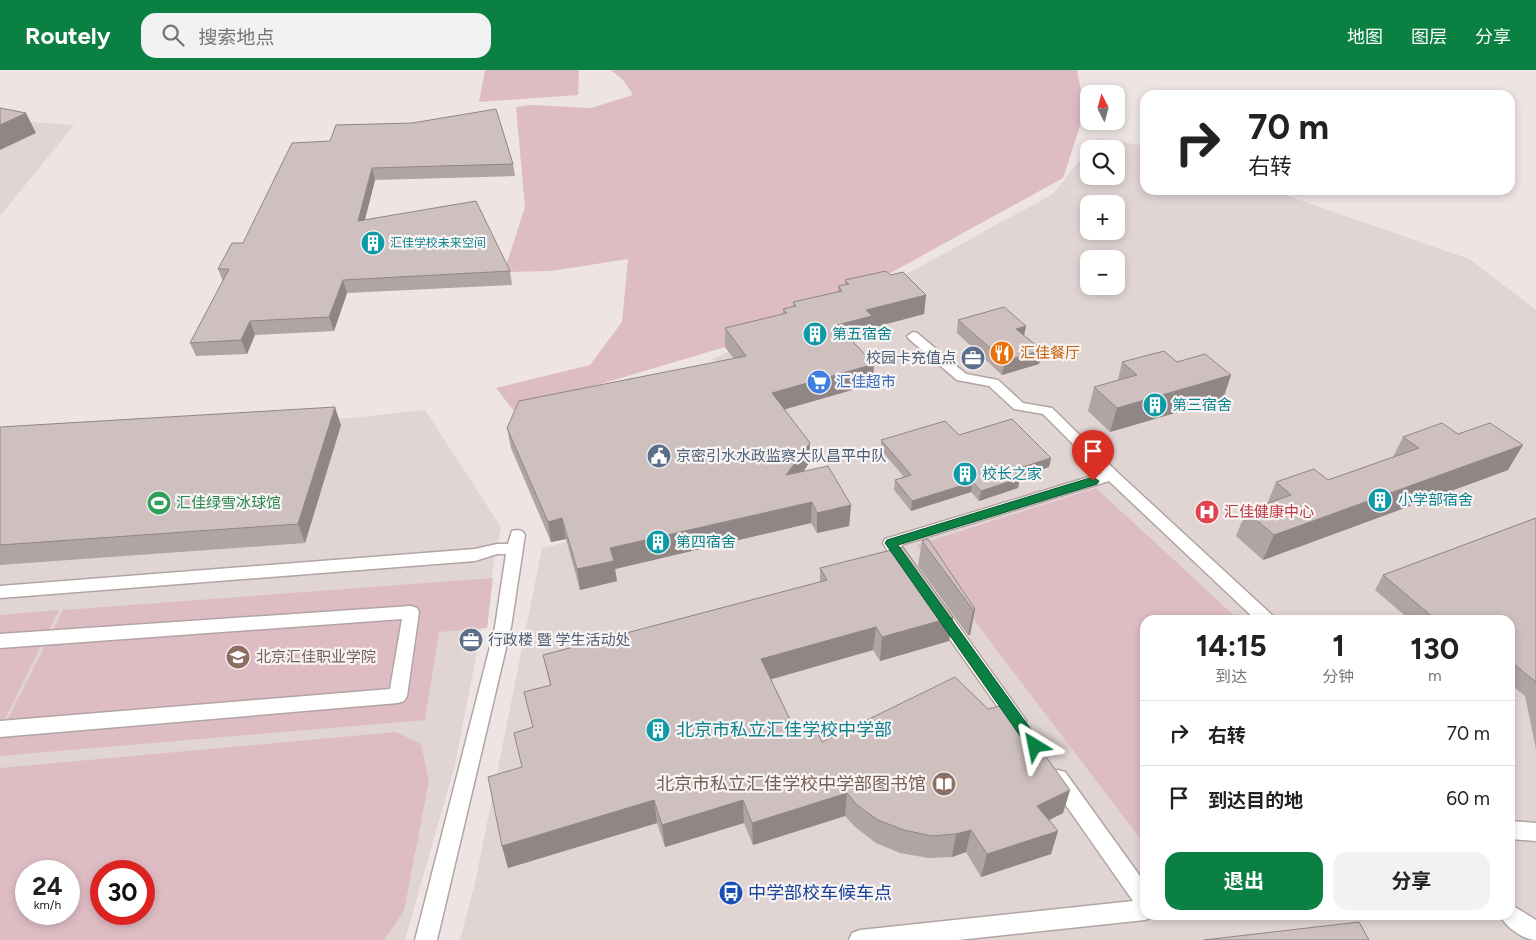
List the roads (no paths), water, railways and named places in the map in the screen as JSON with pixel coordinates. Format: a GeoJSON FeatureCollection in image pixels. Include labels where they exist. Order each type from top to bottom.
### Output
{"type":"FeatureCollection","features":[{"type":"Feature","properties":{"kind":"street"},"geometry":{"type":"LineString","coordinates":[[913,336],[962,377],[993,384],[1019,406],[1047,411],[1112,475],[1262,615]]}},
{"type":"Feature","properties":{"kind":"street"},"geometry":{"type":"LineString","coordinates":[[919,582],[891,543],[1112,475]]}},
{"type":"Feature","properties":{"kind":"street"},"geometry":{"type":"LineString","coordinates":[[0,592],[475,555],[516,542],[503,627],[426,940]]}},
{"type":"Feature","properties":{"kind":"street"},"geometry":{"type":"LineString","coordinates":[[930,598],[1026,733]]}},
{"type":"Feature","properties":{"kind":"street"},"geometry":{"type":"LineString","coordinates":[[0,641],[411,612],[398,696],[0,729]]}},
{"type":"Feature","properties":{"kind":"street"},"geometry":{"type":"LineString","coordinates":[[1048,765],[1140,893]]}},
{"type":"Feature","properties":{"kind":"street"},"geometry":{"type":"LineString","coordinates":[[1515,830],[1536,832]]}},
{"type":"Feature","properties":{"kind":"street"},"geometry":{"type":"LineString","coordinates":[[860,940],[1140,911]]}},
{"type":"Feature","properties":{"kind":"street"},"geometry":{"type":"LineString","coordinates":[[1515,918],[1536,933]]}},
{"type":"Feature","properties":{"kind":"place","name":"汇佳学校未来空间"},"geometry":{"type":"Point","coordinates":[373,243]}},
{"type":"Feature","properties":{"kind":"place","name":"第五宿舍"},"geometry":{"type":"Point","coordinates":[815,334]}},
{"type":"Feature","properties":{"kind":"place","name":"汇佳餐厅"},"geometry":{"type":"Point","coordinates":[1002,353]}},
{"type":"Feature","properties":{"kind":"place","name":"校园卡充值点"},"geometry":{"type":"Point","coordinates":[973,358]}},
{"type":"Feature","properties":{"kind":"place","name":"汇佳超市"},"geometry":{"type":"Point","coordinates":[819,382]}},
{"type":"Feature","properties":{"kind":"place","name":"第三宿舍"},"geometry":{"type":"Point","coordinates":[1155,405]}},
{"type":"Feature","properties":{"kind":"place","name":"京密引水水政监察大队昌平中队"},"geometry":{"type":"Point","coordinates":[659,456]}},
{"type":"Feature","properties":{"kind":"place","name":"校长之家"},"geometry":{"type":"Point","coordinates":[965,474]}},
{"type":"Feature","properties":{"kind":"place","name":"小学部宿舍"},"geometry":{"type":"Point","coordinates":[1380,500]}},
{"type":"Feature","properties":{"kind":"place","name":"汇佳绿雪冰球馆"},"geometry":{"type":"Point","coordinates":[159,503]}},
{"type":"Feature","properties":{"kind":"place","name":"汇佳健康中心"},"geometry":{"type":"Point","coordinates":[1207,512]}},
{"type":"Feature","properties":{"kind":"place","name":"第四宿舍"},"geometry":{"type":"Point","coordinates":[658,542]}},
{"type":"Feature","properties":{"kind":"place","name":"行政楼 暨 学生活动处"},"geometry":{"type":"Point","coordinates":[471,640]}},
{"type":"Feature","properties":{"kind":"place","name":"北京汇佳职业学院"},"geometry":{"type":"Point","coordinates":[238,657]}},
{"type":"Feature","properties":{"kind":"place","name":"北京市私立汇佳学校中学部"},"geometry":{"type":"Point","coordinates":[658,730]}},
{"type":"Feature","properties":{"kind":"place","name":"北京市私立汇佳学校中学部图书馆"},"geometry":{"type":"Point","coordinates":[944,784]}},
{"type":"Feature","properties":{"kind":"place","name":"中学部校车候车点"},"geometry":{"type":"Point","coordinates":[731,893]}}]}
